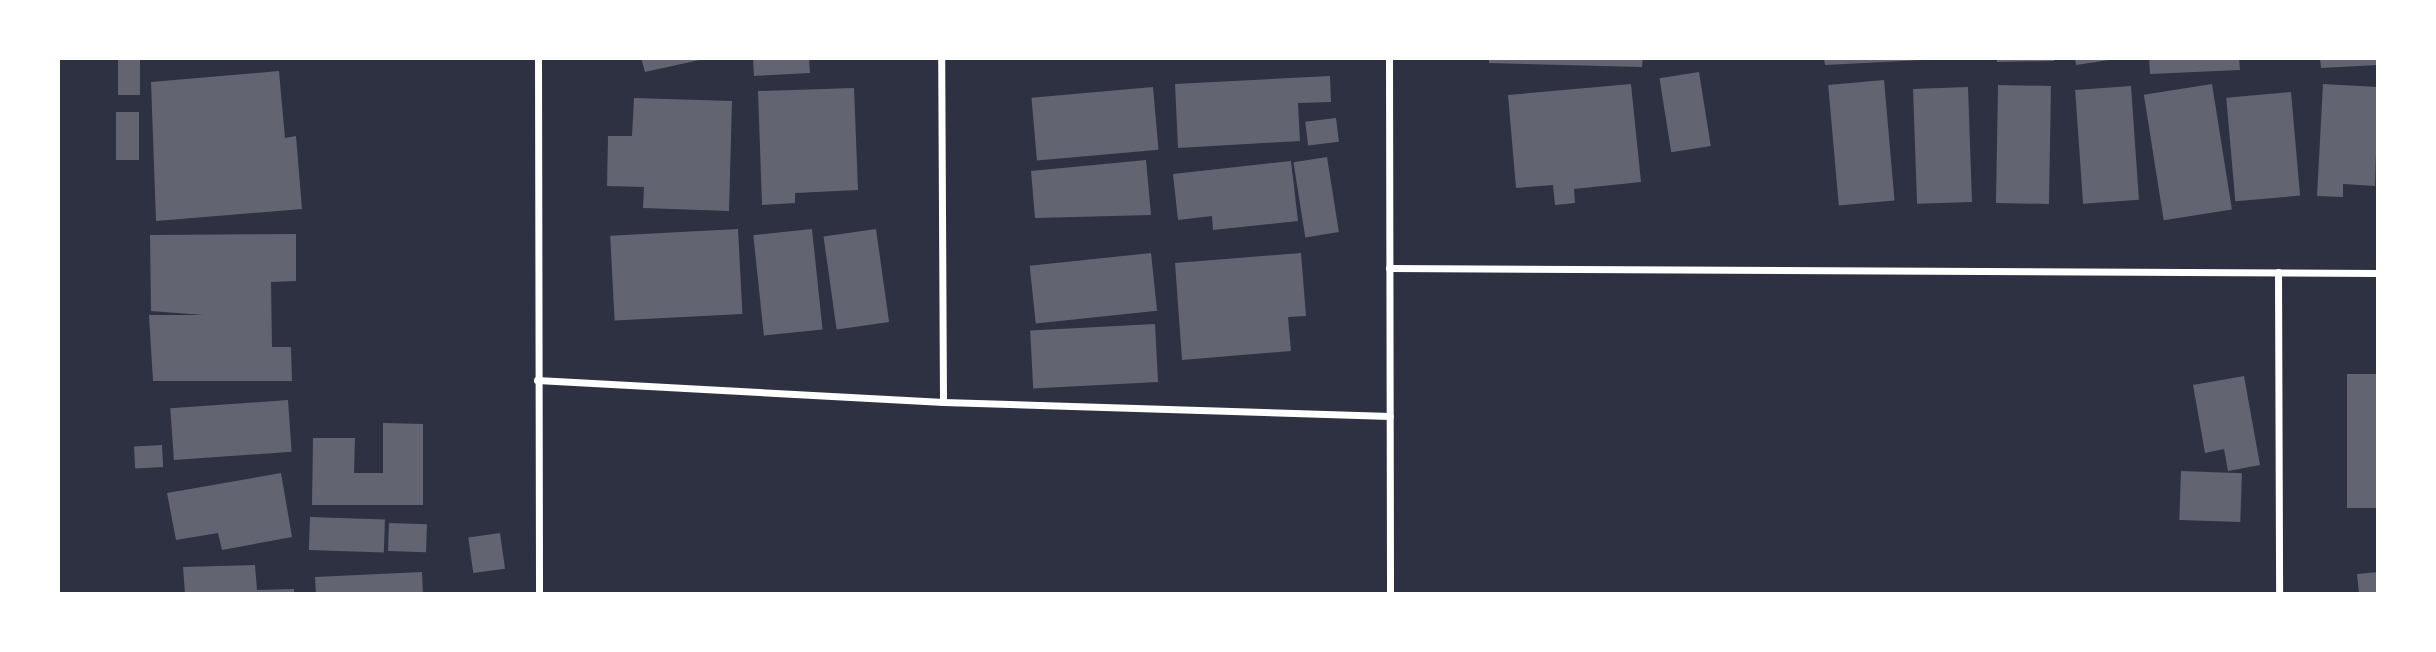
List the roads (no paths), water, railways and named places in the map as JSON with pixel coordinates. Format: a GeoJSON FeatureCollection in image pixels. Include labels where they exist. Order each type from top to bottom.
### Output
{"type":"FeatureCollection","features":[{"type":"Feature","properties":{"kind":"street"},"geometry":{"type":"LineString","coordinates":[[538,58],[539,594]]}},
{"type":"Feature","properties":{"kind":"street"},"geometry":{"type":"LineString","coordinates":[[941,58],[943,402]]}},
{"type":"Feature","properties":{"kind":"street"},"geometry":{"type":"LineString","coordinates":[[1389,58],[1390,594]]}},
{"type":"Feature","properties":{"kind":"street"},"geometry":{"type":"LineString","coordinates":[[1389,268],[2378,273]]}},
{"type":"Feature","properties":{"kind":"street"},"geometry":{"type":"LineString","coordinates":[[2278,272],[2279,594]]}},
{"type":"Feature","properties":{"kind":"street"},"geometry":{"type":"LineString","coordinates":[[537,380],[943,402],[1390,415]]}}]}
